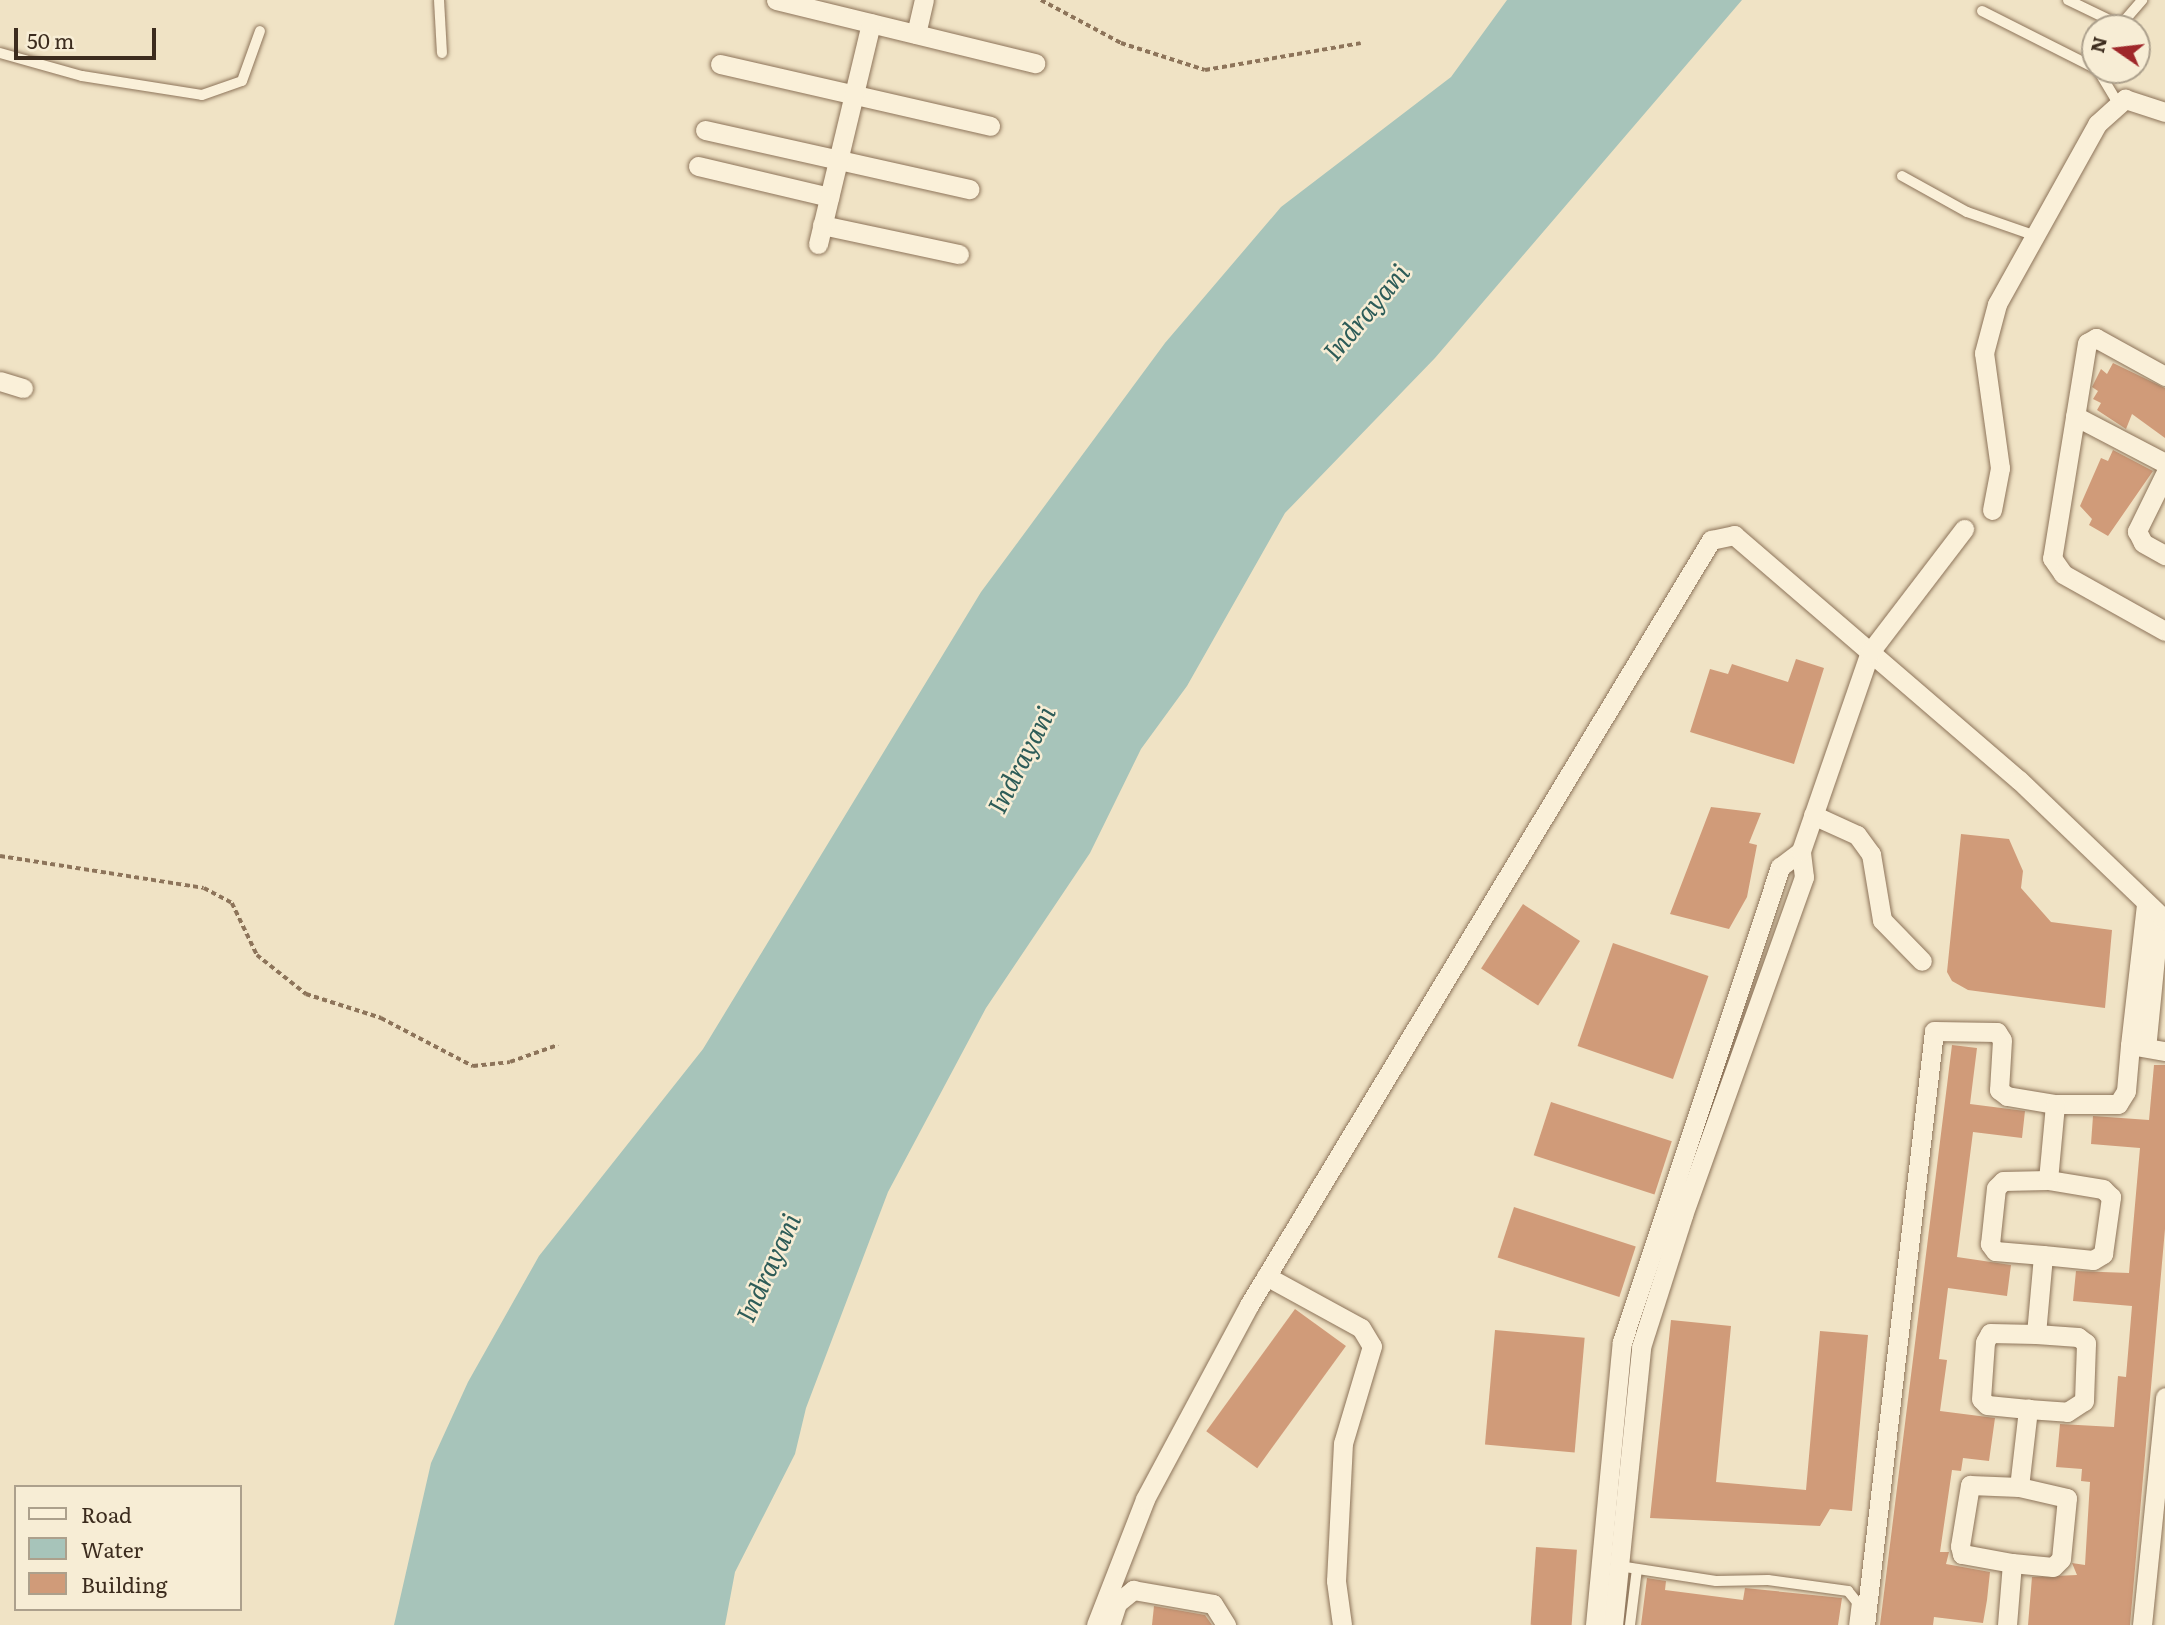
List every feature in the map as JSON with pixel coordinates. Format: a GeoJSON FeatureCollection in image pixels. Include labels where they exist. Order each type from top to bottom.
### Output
{"type":"FeatureCollection","features":[{"type":"Feature","properties":{"kind":"street"},"geometry":{"type":"LineString","coordinates":[[776,0],[1035,63]]}},
{"type":"Feature","properties":{"kind":"street"},"geometry":{"type":"LineString","coordinates":[[916,34],[924,0]]}},
{"type":"Feature","properties":{"kind":"street"},"geometry":{"type":"LineString","coordinates":[[818,244],[872,23]]}},
{"type":"Feature","properties":{"kind":"street"},"geometry":{"type":"LineString","coordinates":[[720,64],[990,126]]}},
{"type":"Feature","properties":{"kind":"street"},"geometry":{"type":"LineString","coordinates":[[1992,510],[2000,468],[1986,339],[2033,236],[2081,147],[2118,102],[2133,98],[2165,112]]}},
{"type":"Feature","properties":{"kind":"street"},"geometry":{"type":"LineString","coordinates":[[705,130],[970,189]]}},
{"type":"Feature","properties":{"kind":"street"},"geometry":{"type":"LineString","coordinates":[[698,166],[829,197]]}},
{"type":"Feature","properties":{"kind":"street"},"geometry":{"type":"LineString","coordinates":[[822,225],[959,254]]}},
{"type":"Feature","properties":{"kind":"street"},"geometry":{"type":"LineString","coordinates":[[2165,376],[2090,338],[2075,416],[2054,567],[2165,631]]}},
{"type":"Feature","properties":{"kind":"street"},"geometry":{"type":"LineString","coordinates":[[0,381],[23,388]]}},
{"type":"Feature","properties":{"kind":"street"},"geometry":{"type":"LineString","coordinates":[[2075,416],[2165,463]]}},
{"type":"Feature","properties":{"kind":"street"},"geometry":{"type":"LineString","coordinates":[[2165,474],[2137,531],[2143,543],[2165,555]]}},
{"type":"Feature","properties":{"kind":"street"},"geometry":{"type":"LineString","coordinates":[[1649,1291],[1804,877],[1801,851],[1870,652],[1964,529]]}},
{"type":"Feature","properties":{"kind":"street"},"geometry":{"type":"LineString","coordinates":[[1096,1625],[1145,1499],[1266,1276],[1711,540],[1734,535],[2020,780],[2157,914],[2139,1042],[2126,1091],[2118,1104],[2055,1104],[1999,1090],[2003,1040],[1997,1032],[1934,1031],[1865,1625]]}},
{"type":"Feature","properties":{"kind":"street"},"geometry":{"type":"LineString","coordinates":[[1813,815],[1857,835],[1871,854],[1882,920],[1922,961]]}},
{"type":"Feature","properties":{"kind":"street"},"geometry":{"type":"LineString","coordinates":[[1594,1625],[1642,1347],[1649,1291],[1740,986],[1780,867],[1801,851]]}},
{"type":"Feature","properties":{"kind":"street"},"geometry":{"type":"LineString","coordinates":[[1740,986],[1762,994]]}},
{"type":"Feature","properties":{"kind":"street"},"geometry":{"type":"LineString","coordinates":[[2139,1042],[2165,1051]]}},
{"type":"Feature","properties":{"kind":"street"},"geometry":{"type":"LineString","coordinates":[[2048,1180],[2055,1104]]}},
{"type":"Feature","properties":{"kind":"street"},"geometry":{"type":"LineString","coordinates":[[2048,1180],[2104,1189],[2110,1197],[2103,1254],[2093,1260],[2043,1255],[1995,1251],[1990,1244],[1996,1188],[2003,1181],[2048,1180]]}},
{"type":"Feature","properties":{"kind":"street"},"geometry":{"type":"LineString","coordinates":[[2036,1334],[2043,1255]]}},
{"type":"Feature","properties":{"kind":"street"},"geometry":{"type":"LineString","coordinates":[[1266,1276],[1361,1328],[1372,1346],[1343,1443],[1336,1581],[1342,1625]]}},
{"type":"Feature","properties":{"kind":"street"},"geometry":{"type":"LineString","coordinates":[[1990,1333],[2078,1337],[2086,1343],[2084,1401],[2067,1412],[2028,1409],[1987,1405],[1981,1399],[1985,1342],[1990,1333]]}},
{"type":"Feature","properties":{"kind":"street"},"geometry":{"type":"LineString","coordinates":[[2142,1625],[2165,1398]]}},
{"type":"Feature","properties":{"kind":"street"},"geometry":{"type":"LineString","coordinates":[[2019,1487],[2028,1409]]}},
{"type":"Feature","properties":{"kind":"street"},"geometry":{"type":"LineString","coordinates":[[1970,1485],[2019,1487],[2067,1498],[2062,1559],[2053,1567],[2011,1563],[1972,1556],[1960,1546],[1970,1485]]}},
{"type":"Feature","properties":{"kind":"street"},"geometry":{"type":"LineString","coordinates":[[1613,1625],[1628,1567],[1616,1494]]}},
{"type":"Feature","properties":{"kind":"street"},"geometry":{"type":"LineString","coordinates":[[2007,1625],[2011,1563]]}},
{"type":"Feature","properties":{"kind":"street"},"geometry":{"type":"LineString","coordinates":[[1110,1625],[1117,1603],[1133,1590],[1213,1604],[1226,1625]]}},
{"type":"Feature","properties":{"kind":"lane"},"geometry":{"type":"LineString","coordinates":[[439,0],[442,52]]}},
{"type":"Feature","properties":{"kind":"lane"},"geometry":{"type":"LineString","coordinates":[[2068,0],[2094,14]]}},
{"type":"Feature","properties":{"kind":"lane"},"geometry":{"type":"LineString","coordinates":[[2130,14],[2142,0]]}},
{"type":"Feature","properties":{"kind":"lane"},"geometry":{"type":"LineString","coordinates":[[1982,11],[2081,61]]}},
{"type":"Feature","properties":{"kind":"lane"},"geometry":{"type":"LineString","coordinates":[[0,53],[82,76],[202,94],[242,81],[260,31]]}},
{"type":"Feature","properties":{"kind":"lane"},"geometry":{"type":"LineString","coordinates":[[2107,84],[2118,102]]}},
{"type":"Feature","properties":{"kind":"lane"},"geometry":{"type":"LineString","coordinates":[[1902,176],[1967,212],[2033,236]]}},
{"type":"Feature","properties":{"kind":"lane"},"geometry":{"type":"LineString","coordinates":[[1630,1625],[1628,1567],[1848,1591],[1857,1602],[1854,1625]]}},
{"type":"Feature","properties":{"kind":"path"},"geometry":{"type":"LineString","coordinates":[[1041,0],[1121,43],[1205,70],[1361,43]]}},
{"type":"Feature","properties":{"kind":"path"},"geometry":{"type":"LineString","coordinates":[[0,856],[131,873],[214,892],[232,903],[257,955],[297,988],[329,1005],[382,1018],[473,1066],[510,1062],[558,1045]]}},
{"type":"Feature","properties":{"kind":"water","name":"Indrayani"},"geometry":{"type":"Polygon","coordinates":[[[1507,0],[1742,0],[1435,358],[1285,513],[1187,686],[1141,749],[1090,853],[986,1008],[888,1192],[806,1408],[795,1454],[735,1572],[725,1625],[394,1625],[431,1463],[468,1382],[539,1256],[703,1049],[981,592],[1165,343],[1281,207],[1451,77],[1507,0]]]}},
{"type":"Feature","properties":{"kind":"building"},"geometry":{"type":"Polygon","coordinates":[[[2113,363],[2165,388],[2165,438],[2132,414],[2126,429],[2097,410],[2101,403],[2093,399],[2098,391],[2092,387],[2101,369],[2107,374],[2113,363]]]}},
{"type":"Feature","properties":{"kind":"building"},"geometry":{"type":"Polygon","coordinates":[[[2113,450],[2153,471],[2108,536],[2089,525],[2092,519],[2080,506],[2101,458],[2108,461],[2113,450]]]}},
{"type":"Feature","properties":{"kind":"building"},"geometry":{"type":"Polygon","coordinates":[[[1796,659],[1824,668],[1794,764],[1690,732],[1710,669],[1728,674],[1732,664],[1788,682],[1796,659]]]}},
{"type":"Feature","properties":{"kind":"building"},"geometry":{"type":"Polygon","coordinates":[[[1711,807],[1761,813],[1749,843],[1757,845],[1747,897],[1729,929],[1670,914],[1711,807]]]}},
{"type":"Feature","properties":{"kind":"building"},"geometry":{"type":"Polygon","coordinates":[[[1961,834],[2009,839],[2023,871],[2021,888],[2051,922],[2112,930],[2105,1008],[1968,990],[1952,981],[1947,972],[1961,834]]]}},
{"type":"Feature","properties":{"kind":"building"},"geometry":{"type":"Polygon","coordinates":[[[1523,904],[1580,941],[1538,1006],[1481,969],[1523,904]]]}},
{"type":"Feature","properties":{"kind":"building"},"geometry":{"type":"Polygon","coordinates":[[[1613,943],[1708,976],[1673,1079],[1578,1046],[1613,943]]]}},
{"type":"Feature","properties":{"kind":"building"},"geometry":{"type":"Polygon","coordinates":[[[1952,1045],[1977,1048],[1970,1104],[2025,1111],[2022,1138],[1973,1132],[1957,1257],[2011,1265],[2007,1296],[1948,1288],[1939,1359],[1947,1360],[1940,1411],[1995,1418],[1989,1461],[1963,1458],[1961,1471],[1952,1470],[1940,1552],[1949,1552],[1946,1564],[1990,1572],[1987,1600],[1983,1623],[1934,1617],[1933,1625],[1880,1625],[1952,1045]]]}},
{"type":"Feature","properties":{"kind":"building"},"geometry":{"type":"Polygon","coordinates":[[[2154,1065],[2165,1065],[2165,1229],[2130,1625],[2028,1625],[2032,1577],[2077,1575],[2072,1563],[2085,1565],[2090,1482],[2081,1481],[2082,1469],[2056,1467],[2060,1424],[2114,1427],[2118,1376],[2126,1377],[2132,1306],[2073,1301],[2076,1271],[2129,1273],[2140,1148],[2091,1144],[2093,1116],[2149,1120],[2154,1065]]]}},
{"type":"Feature","properties":{"kind":"building"},"geometry":{"type":"Polygon","coordinates":[[[1551,1102],[1672,1141],[1654,1195],[1534,1155],[1551,1102]]]}},
{"type":"Feature","properties":{"kind":"building"},"geometry":{"type":"Polygon","coordinates":[[[1514,1207],[1636,1247],[1619,1297],[1498,1257],[1514,1207]]]}},
{"type":"Feature","properties":{"kind":"building"},"geometry":{"type":"Polygon","coordinates":[[[1295,1309],[1346,1346],[1257,1468],[1206,1431],[1295,1309]]]}},
{"type":"Feature","properties":{"kind":"building"},"geometry":{"type":"Polygon","coordinates":[[[1671,1320],[1731,1326],[1716,1482],[1806,1490],[1820,1331],[1868,1335],[1852,1511],[1830,1509],[1820,1526],[1650,1518],[1671,1320]]]}},
{"type":"Feature","properties":{"kind":"building"},"geometry":{"type":"Polygon","coordinates":[[[1495,1330],[1585,1338],[1575,1452],[1485,1445],[1495,1330]]]}},
{"type":"Feature","properties":{"kind":"building"},"geometry":{"type":"Polygon","coordinates":[[[1536,1547],[1577,1550],[1572,1625],[1531,1625],[1536,1547]]]}},
{"type":"Feature","properties":{"kind":"building"},"geometry":{"type":"Polygon","coordinates":[[[1647,1578],[1666,1581],[1665,1590],[1743,1600],[1745,1588],[1842,1598],[1838,1625],[1641,1625],[1647,1578]]]}},
{"type":"Feature","properties":{"kind":"building"},"geometry":{"type":"Polygon","coordinates":[[[1154,1606],[1205,1615],[1212,1625],[1152,1625],[1154,1606]]]}}]}
